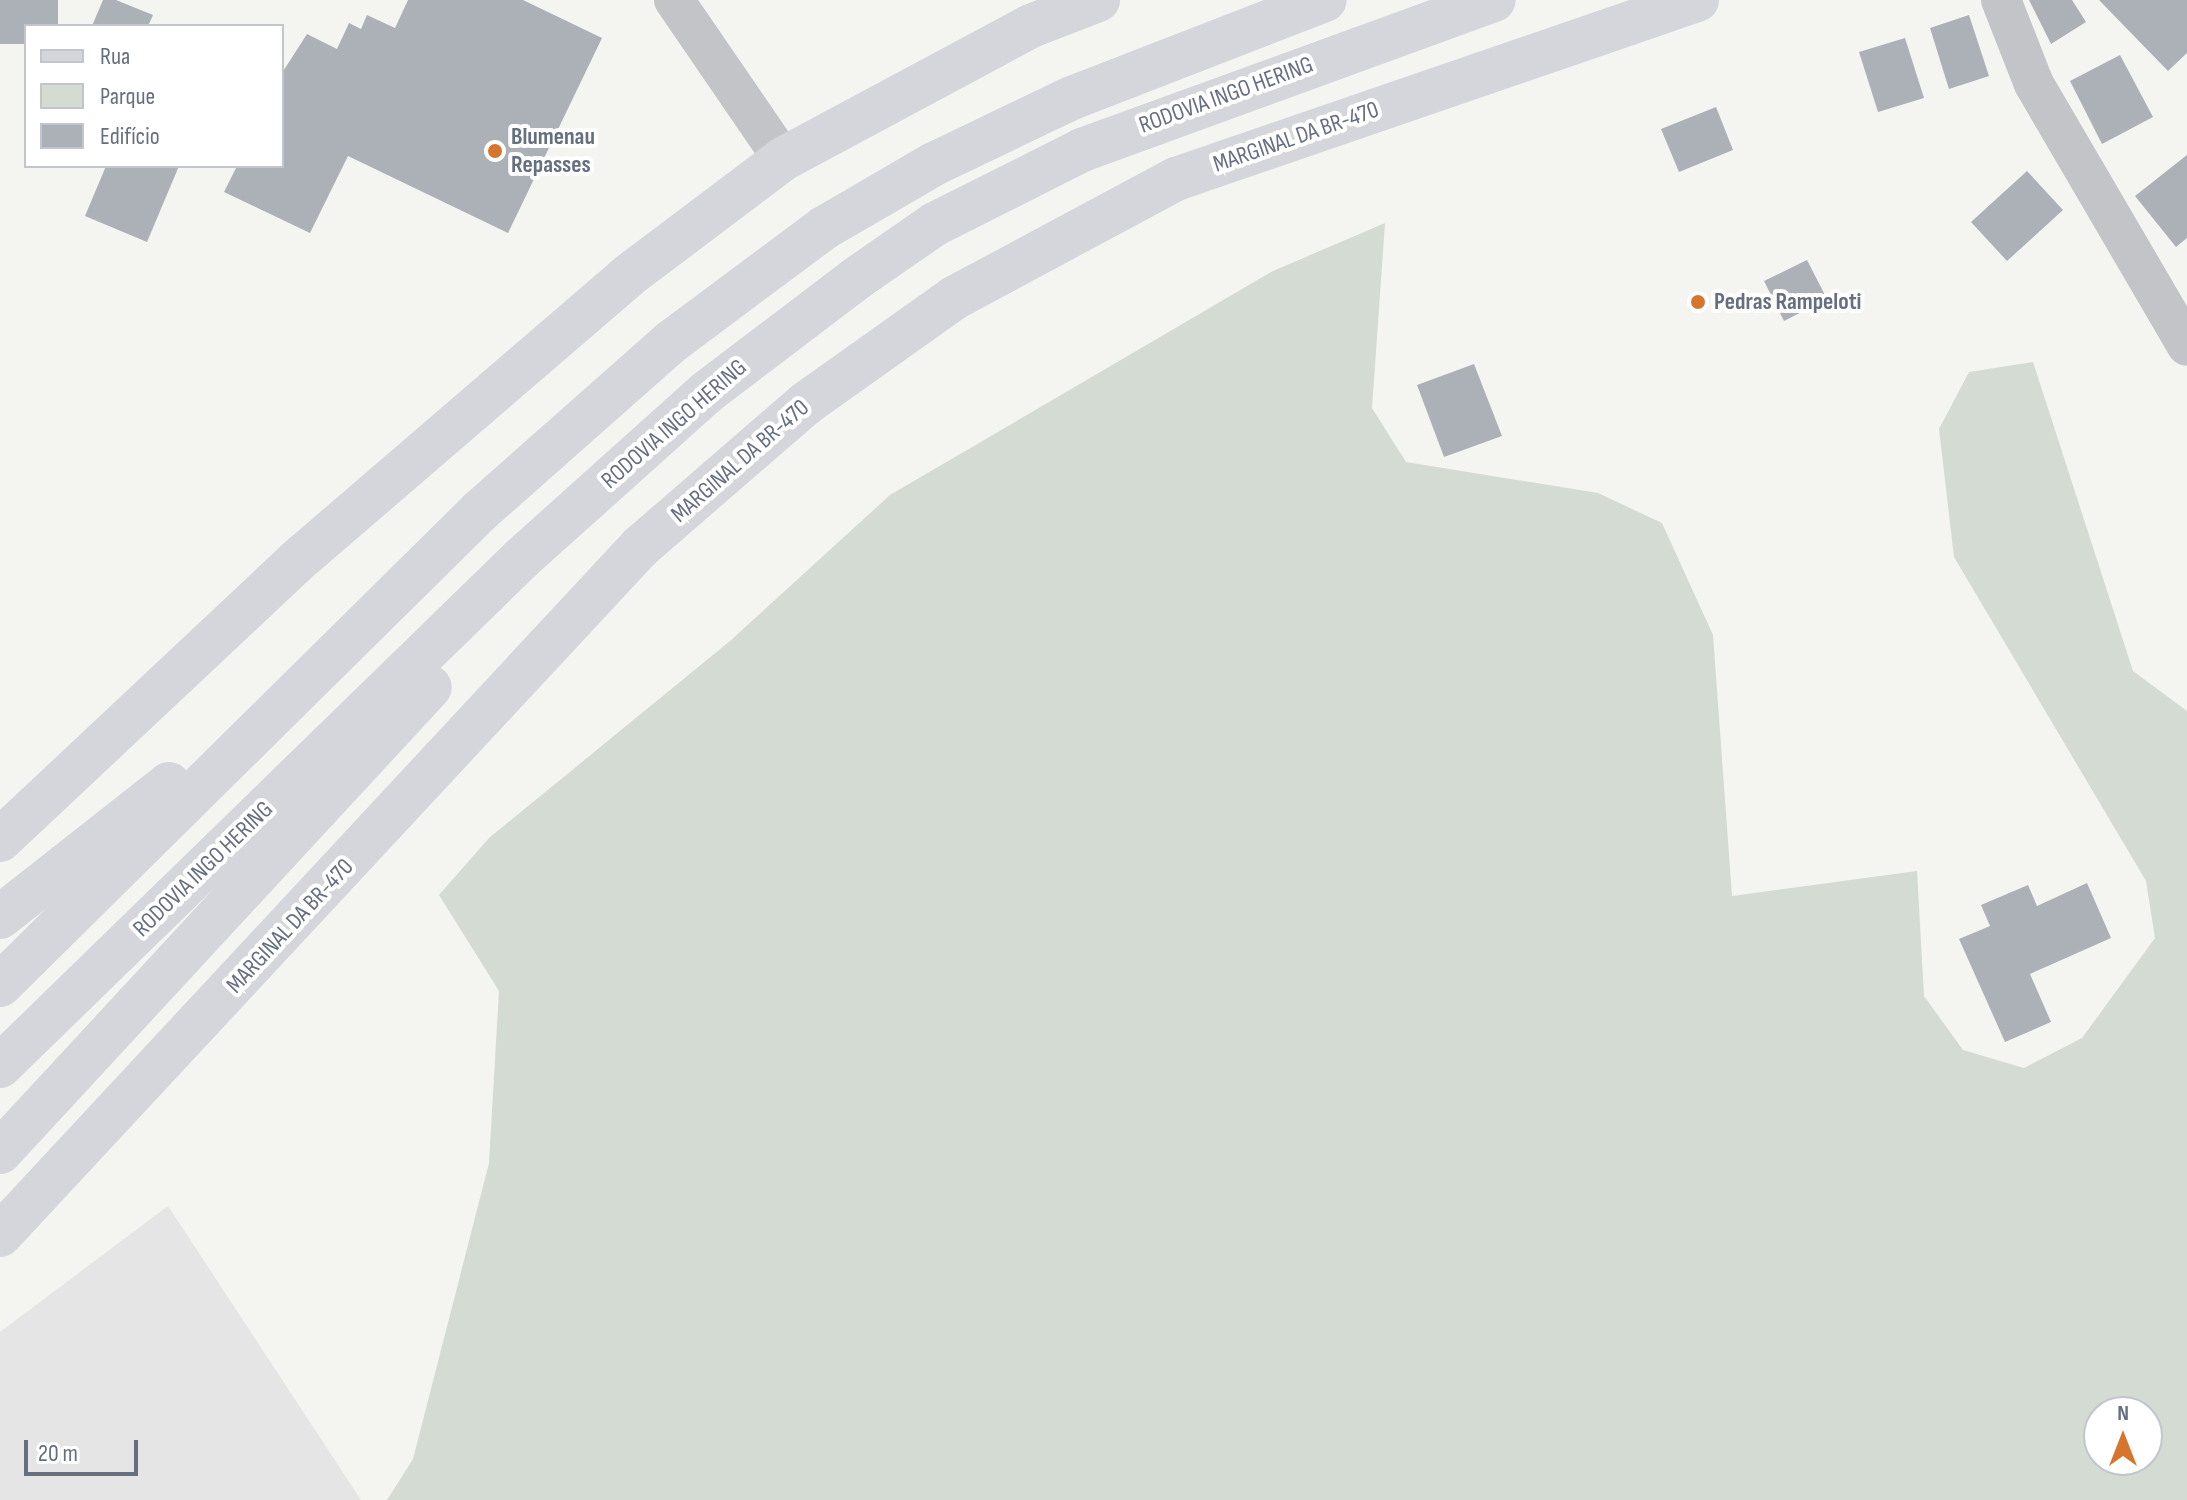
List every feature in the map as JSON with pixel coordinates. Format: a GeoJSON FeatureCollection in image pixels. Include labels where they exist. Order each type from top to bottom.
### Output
{"type":"FeatureCollection","features":[{"type":"Feature","properties":{"kind":"main road"},"geometry":{"type":"LineString","coordinates":[[0,840],[474,405],[628,276],[783,159],[1031,26],[1098,0]]}},
{"type":"Feature","properties":{"kind":"main road"},"geometry":{"type":"LineString","coordinates":[[0,985],[312,671],[671,342],[824,228],[934,164],[1072,98],[1325,0]]}},
{"type":"Feature","properties":{"kind":"main road","name":"RODOVIA INGO HERING"},"geometry":{"type":"LineString","coordinates":[[0,1066],[522,558],[707,392],[935,224],[1082,150],[1494,0]]}},
{"type":"Feature","properties":{"kind":"main road","name":"MARGINAL DA BR-470"},"geometry":{"type":"LineString","coordinates":[[0,1235],[640,547],[805,404],[954,298],[1176,179],[1697,0]]}},
{"type":"Feature","properties":{"kind":"main road"},"geometry":{"type":"LineString","coordinates":[[0,1152],[430,687],[522,558]]}},
{"type":"Feature","properties":{"kind":"main road"},"geometry":{"type":"LineString","coordinates":[[0,917],[312,671]]}},
{"type":"Feature","properties":{"kind":"street"},"geometry":{"type":"LineString","coordinates":[[674,0],[783,159]]}},
{"type":"Feature","properties":{"kind":"street"},"geometry":{"type":"LineString","coordinates":[[2001,0],[2034,84],[2187,346]]}},
{"type":"Feature","properties":{"kind":"shaded area"},"geometry":{"type":"Polygon","coordinates":[[[168,1206],[361,1500],[0,1500],[0,1332],[168,1206]]]}},
{"type":"Feature","properties":{"kind":"green space"},"geometry":{"type":"Polygon","coordinates":[[[1385,223],[1372,408],[1406,462],[1598,493],[1662,523],[1713,635],[1732,896],[1917,871],[1924,996],[1963,1050],[2024,1068],[2082,1038],[2155,938],[2146,881],[1954,557],[1939,429],[1969,372],[2033,362],[2133,671],[2187,711],[2187,1500],[387,1500],[413,1459],[489,1163],[499,991],[439,895],[489,838],[730,641],[890,495],[1273,271],[1385,223]]]}},
{"type":"Feature","properties":{"kind":"building"},"geometry":{"type":"Polygon","coordinates":[[[0,0],[58,0],[58,24],[24,24],[24,44],[0,44],[0,0]]]}},
{"type":"Feature","properties":{"kind":"building"},"geometry":{"type":"Polygon","coordinates":[[[103,0],[116,0],[153,15],[149,24],[93,24],[103,0]]]}},
{"type":"Feature","properties":{"kind":"building"},"geometry":{"type":"Polygon","coordinates":[[[408,0],[523,0],[602,38],[508,233],[348,156],[310,233],[224,192],[236,168],[284,168],[284,70],[307,34],[337,49],[349,23],[361,29],[367,15],[395,28],[408,0]]]}},
{"type":"Feature","properties":{"kind":"building"},"geometry":{"type":"Polygon","coordinates":[[[2029,0],[2072,0],[2086,22],[2051,44],[2029,0]]]}},
{"type":"Feature","properties":{"kind":"building"},"geometry":{"type":"Polygon","coordinates":[[[2099,0],[2187,0],[2187,53],[2168,71],[2099,0]]]}},
{"type":"Feature","properties":{"kind":"building"},"geometry":{"type":"Polygon","coordinates":[[[1969,15],[1989,76],[1949,89],[1930,28],[1969,15]]]}},
{"type":"Feature","properties":{"kind":"building"},"geometry":{"type":"Polygon","coordinates":[[[1905,38],[1924,98],[1878,112],[1859,52],[1905,38]]]}},
{"type":"Feature","properties":{"kind":"building"},"geometry":{"type":"Polygon","coordinates":[[[2120,55],[2153,117],[2102,144],[2070,81],[2120,55]]]}},
{"type":"Feature","properties":{"kind":"building"},"geometry":{"type":"Polygon","coordinates":[[[1716,107],[1733,150],[1679,172],[1661,129],[1716,107]]]}},
{"type":"Feature","properties":{"kind":"building"},"geometry":{"type":"Polygon","coordinates":[[[2187,155],[2187,238],[2176,247],[2135,196],[2187,155]]]}},
{"type":"Feature","properties":{"kind":"building"},"geometry":{"type":"Polygon","coordinates":[[[105,168],[178,168],[147,242],[85,216],[105,168]]]}},
{"type":"Feature","properties":{"kind":"building"},"geometry":{"type":"Polygon","coordinates":[[[2027,171],[2063,210],[2007,261],[1971,222],[2027,171]]]}},
{"type":"Feature","properties":{"kind":"building"},"geometry":{"type":"Polygon","coordinates":[[[1807,260],[1827,299],[1784,321],[1764,281],[1807,260]]]}},
{"type":"Feature","properties":{"kind":"building"},"geometry":{"type":"Polygon","coordinates":[[[1474,364],[1502,436],[1444,457],[1417,385],[1474,364]]]}},
{"type":"Feature","properties":{"kind":"building"},"geometry":{"type":"Polygon","coordinates":[[[2087,883],[2111,938],[2030,974],[2051,1022],[2005,1042],[1959,939],[1990,926],[1981,905],[2028,885],[2037,906],[2087,883]]]}},
{"type":"Feature","properties":{"kind":"place","name":"Blumenau Repasses"},"geometry":{"type":"Point","coordinates":[495,151]}},
{"type":"Feature","properties":{"kind":"place","name":"Pedras Rampeloti"},"geometry":{"type":"Point","coordinates":[1698,302]}}]}
